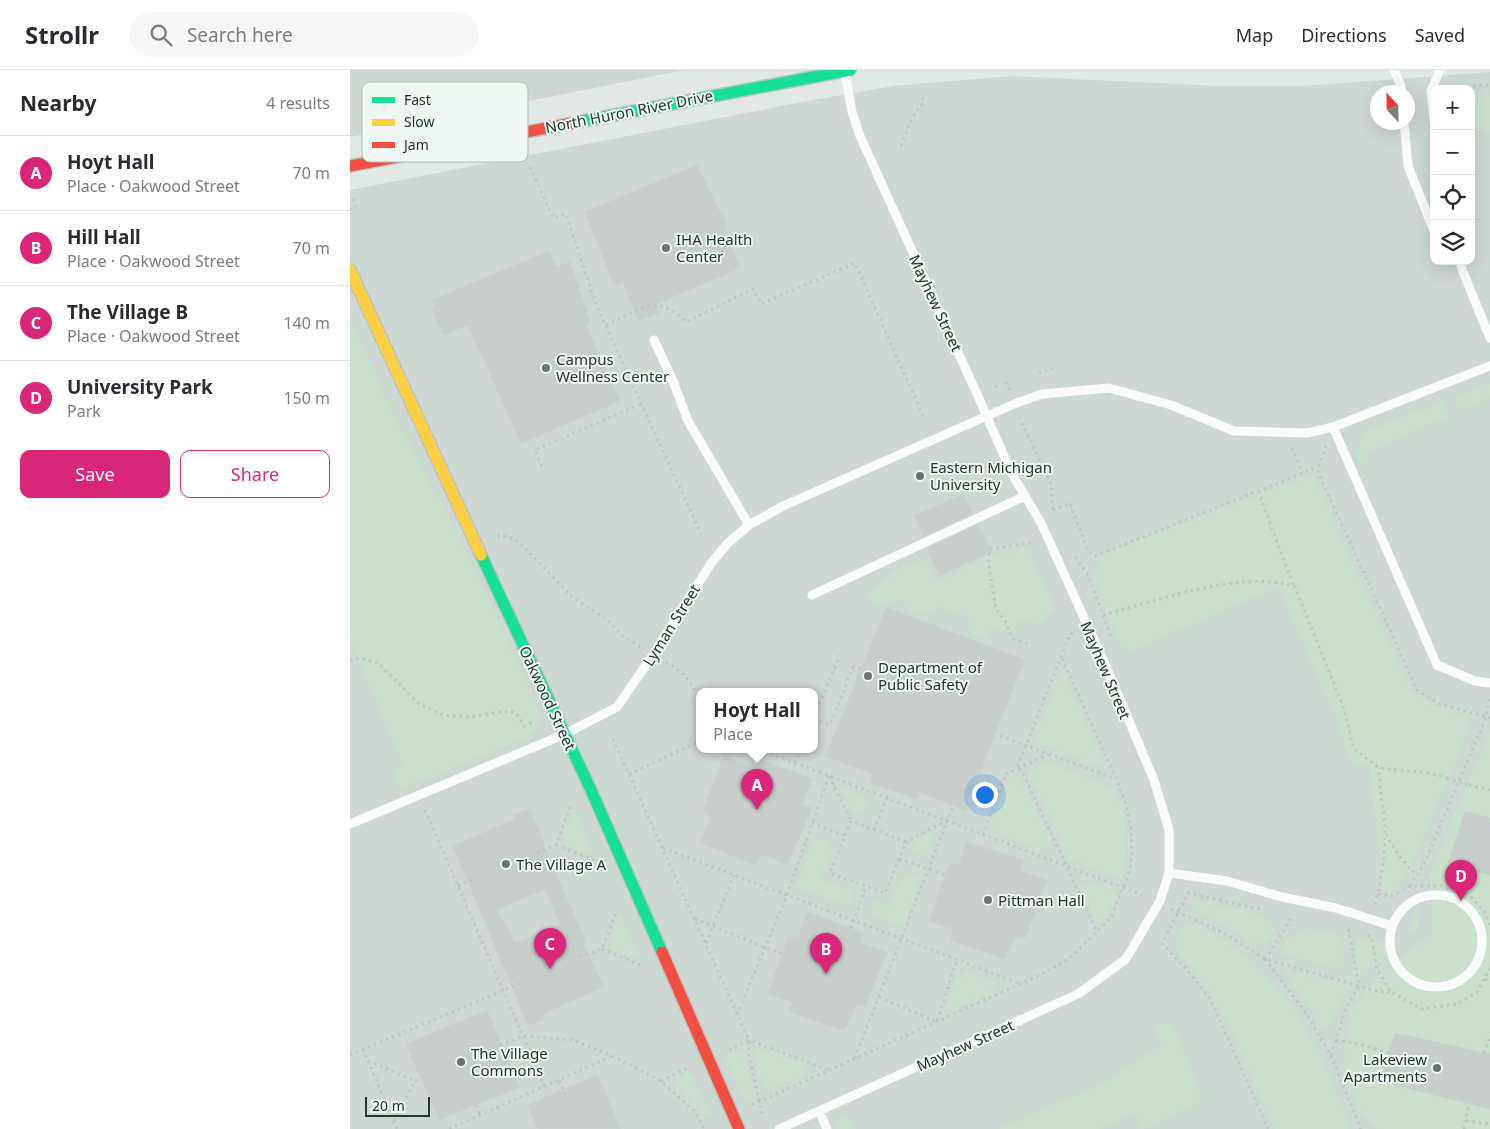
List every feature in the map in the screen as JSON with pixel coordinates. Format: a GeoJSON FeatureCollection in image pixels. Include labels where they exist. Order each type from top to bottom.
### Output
{"type":"FeatureCollection","features":[{"type":"Feature","properties":{"kind":"street","name":"North Huron River Drive"},"geometry":{"type":"LineString","coordinates":[[528,132],[847,70]]}},
{"type":"Feature","properties":{"kind":"street","name":"North Huron River Drive"},"geometry":{"type":"LineString","coordinates":[[350,166],[371,162]]}},
{"type":"Feature","properties":{"kind":"street","name":"Oakwood Street"},"geometry":{"type":"LineString","coordinates":[[350,270],[565,734],[739,1129]]}},
{"type":"Feature","properties":{"kind":"lane","name":"Mayhew Street"},"geometry":{"type":"LineString","coordinates":[[779,1129],[1078,994],[1126,959],[1160,901],[1169,873],[1168,830],[1154,780],[1102,656],[1040,523],[1012,474],[860,136],[852,112],[847,70]]}},
{"type":"Feature","properties":{"kind":"lane"},"geometry":{"type":"LineString","coordinates":[[1394,70],[1401,85]]}},
{"type":"Feature","properties":{"kind":"lane"},"geometry":{"type":"LineString","coordinates":[[1434,85],[1440,70]]}},
{"type":"Feature","properties":{"kind":"lane"},"geometry":{"type":"LineString","coordinates":[[1405,130],[1408,166],[1430,221]]}},
{"type":"Feature","properties":{"kind":"lane"},"geometry":{"type":"LineString","coordinates":[[1458,265],[1463,272]]}},
{"type":"Feature","properties":{"kind":"lane"},"geometry":{"type":"LineString","coordinates":[[1461,265],[1490,338]]}},
{"type":"Feature","properties":{"kind":"lane"},"geometry":{"type":"LineString","coordinates":[[654,340],[692,427],[750,525]]}},
{"type":"Feature","properties":{"kind":"lane","name":"Lyman Street"},"geometry":{"type":"LineString","coordinates":[[350,824],[565,734],[617,707],[653,655],[712,562],[728,542],[750,525],[784,506],[987,416],[1042,394],[1109,388],[1171,405],[1234,431],[1307,433],[1333,427],[1490,366]]}},
{"type":"Feature","properties":{"kind":"lane"},"geometry":{"type":"LineString","coordinates":[[1333,427],[1437,665],[1475,681],[1490,683]]}},
{"type":"Feature","properties":{"kind":"lane"},"geometry":{"type":"LineString","coordinates":[[812,595],[1025,496]]}},
{"type":"Feature","properties":{"kind":"lane"},"geometry":{"type":"LineString","coordinates":[[1169,873],[1227,881],[1282,897],[1336,908],[1392,926]]}},
{"type":"Feature","properties":{"kind":"lane"},"geometry":{"type":"LineString","coordinates":[[1440,895],[1455,899],[1467,908],[1476,920],[1482,934],[1481,949],[1474,968],[1467,976],[1454,984],[1439,988],[1424,986],[1410,980],[1399,970],[1392,956],[1389,941],[1392,926],[1399,913],[1411,902],[1425,896],[1440,895]]}},
{"type":"Feature","properties":{"kind":"lane"},"geometry":{"type":"LineString","coordinates":[[819,1111],[827,1129]]}},
{"type":"Feature","properties":{"kind":"path"},"geometry":{"type":"LineString","coordinates":[[1475,86],[1490,85]]}},
{"type":"Feature","properties":{"kind":"path"},"geometry":{"type":"LineString","coordinates":[[901,146],[911,120],[923,102],[923,97]]}},
{"type":"Feature","properties":{"kind":"path"},"geometry":{"type":"LineString","coordinates":[[530,167],[553,218],[566,214],[598,307],[702,536]]}},
{"type":"Feature","properties":{"kind":"path"},"geometry":{"type":"LineString","coordinates":[[350,209],[356,208],[353,198]]}},
{"type":"Feature","properties":{"kind":"path"},"geometry":{"type":"LineString","coordinates":[[606,325],[644,306],[662,305],[676,313],[686,322],[753,289],[760,304],[855,263],[924,418]]}},
{"type":"Feature","properties":{"kind":"path"},"geometry":{"type":"LineString","coordinates":[[1039,373],[1055,368]]}},
{"type":"Feature","properties":{"kind":"path"},"geometry":{"type":"LineString","coordinates":[[1006,382],[1008,388]]}},
{"type":"Feature","properties":{"kind":"path"},"geometry":{"type":"LineString","coordinates":[[995,387],[1000,383]]}},
{"type":"Feature","properties":{"kind":"path"},"geometry":{"type":"LineString","coordinates":[[542,466],[535,450],[641,404]]}},
{"type":"Feature","properties":{"kind":"path"},"geometry":{"type":"LineString","coordinates":[[1019,417],[1051,484],[1055,518]]}},
{"type":"Feature","properties":{"kind":"path"},"geometry":{"type":"LineString","coordinates":[[1333,427],[1317,470],[1416,690],[1438,703],[1488,718]]}},
{"type":"Feature","properties":{"kind":"path"},"geometry":{"type":"LineString","coordinates":[[1290,444],[1303,473]]}},
{"type":"Feature","properties":{"kind":"path"},"geometry":{"type":"LineString","coordinates":[[1053,510],[1070,503],[1088,552],[1095,556],[1313,468],[1317,470]]}},
{"type":"Feature","properties":{"kind":"path"},"geometry":{"type":"LineString","coordinates":[[1258,491],[1294,587],[1343,706],[1354,749],[1379,768],[1428,773],[1490,790]]}},
{"type":"Feature","properties":{"kind":"path"},"geometry":{"type":"LineString","coordinates":[[497,536],[503,535],[513,538],[520,543],[573,598],[606,619],[623,636],[642,648]]}},
{"type":"Feature","properties":{"kind":"path"},"geometry":{"type":"LineString","coordinates":[[1031,544],[990,549],[988,560],[996,609],[1006,622],[1012,639],[1031,645]]}},
{"type":"Feature","properties":{"kind":"path"},"geometry":{"type":"LineString","coordinates":[[1074,555],[1088,575],[1104,617],[1221,585],[1260,581],[1294,587]]}},
{"type":"Feature","properties":{"kind":"path"},"geometry":{"type":"LineString","coordinates":[[1017,768],[1060,657],[1070,634],[1073,632]]}},
{"type":"Feature","properties":{"kind":"path"},"geometry":{"type":"LineString","coordinates":[[818,708],[840,655]]}},
{"type":"Feature","properties":{"kind":"path"},"geometry":{"type":"LineString","coordinates":[[758,1102],[1040,975],[1070,958],[1111,918],[1130,870],[1131,830],[1126,805],[1117,780],[1060,657]]}},
{"type":"Feature","properties":{"kind":"path"},"geometry":{"type":"LineString","coordinates":[[350,661],[360,658],[378,663],[418,703],[443,715],[470,717],[500,712],[513,712],[519,716],[524,726],[530,723],[532,727]]}},
{"type":"Feature","properties":{"kind":"path"},"geometry":{"type":"LineString","coordinates":[[665,662],[691,680],[696,692]]}},
{"type":"Feature","properties":{"kind":"path"},"geometry":{"type":"LineString","coordinates":[[818,720],[830,725],[853,667],[860,669]]}},
{"type":"Feature","properties":{"kind":"path"},"geometry":{"type":"LineString","coordinates":[[1378,894],[1392,896],[1410,886],[1424,864],[1488,718],[1490,697]]}},
{"type":"Feature","properties":{"kind":"path"},"geometry":{"type":"LineString","coordinates":[[1000,736],[1117,780]]}},
{"type":"Feature","properties":{"kind":"path"},"geometry":{"type":"LineString","coordinates":[[613,739],[749,1040],[749,1056],[763,1118]]}},
{"type":"Feature","properties":{"kind":"path"},"geometry":{"type":"LineString","coordinates":[[629,774],[696,743]]}},
{"type":"Feature","properties":{"kind":"path"},"geometry":{"type":"LineString","coordinates":[[769,753],[1124,889],[1160,901],[1178,912],[1222,932],[1265,959],[1380,992],[1391,992],[1422,1009],[1457,1004],[1477,992],[1490,968]]}},
{"type":"Feature","properties":{"kind":"path"},"geometry":{"type":"LineString","coordinates":[[795,763],[799,753]]}},
{"type":"Feature","properties":{"kind":"path"},"geometry":{"type":"LineString","coordinates":[[983,835],[1006,774],[1048,754]]}},
{"type":"Feature","properties":{"kind":"path"},"geometry":{"type":"LineString","coordinates":[[1017,768],[1022,771],[1097,932]]}},
{"type":"Feature","properties":{"kind":"path"},"geometry":{"type":"LineString","coordinates":[[1375,904],[1383,872],[1385,833],[1379,787],[1379,768]]}},
{"type":"Feature","properties":{"kind":"path"},"geometry":{"type":"LineString","coordinates":[[829,776],[850,821],[906,842]]}},
{"type":"Feature","properties":{"kind":"path"},"geometry":{"type":"LineString","coordinates":[[738,1015],[787,895],[829,776]]}},
{"type":"Feature","properties":{"kind":"path"},"geometry":{"type":"LineString","coordinates":[[556,845],[574,797]]}},
{"type":"Feature","properties":{"kind":"path"},"geometry":{"type":"LineString","coordinates":[[874,830],[887,798]]}},
{"type":"Feature","properties":{"kind":"path"},"geometry":{"type":"LineString","coordinates":[[855,1058],[953,806]]}},
{"type":"Feature","properties":{"kind":"path"},"geometry":{"type":"LineString","coordinates":[[426,810],[545,1087]]}},
{"type":"Feature","properties":{"kind":"path"},"geometry":{"type":"LineString","coordinates":[[850,821],[830,873],[885,893],[906,842],[947,821]]}},
{"type":"Feature","properties":{"kind":"path"},"geometry":{"type":"LineString","coordinates":[[812,824],[844,836]]}},
{"type":"Feature","properties":{"kind":"path"},"geometry":{"type":"LineString","coordinates":[[1385,833],[1408,868],[1417,875]]}},
{"type":"Feature","properties":{"kind":"path"},"geometry":{"type":"LineString","coordinates":[[537,853],[556,845],[603,864]]}},
{"type":"Feature","properties":{"kind":"path"},"geometry":{"type":"LineString","coordinates":[[663,848],[1021,984]]}},
{"type":"Feature","properties":{"kind":"path"},"geometry":{"type":"LineString","coordinates":[[900,859],[946,875]]}},
{"type":"Feature","properties":{"kind":"path"},"geometry":{"type":"LineString","coordinates":[[705,944],[734,875]]}},
{"type":"Feature","properties":{"kind":"path"},"geometry":{"type":"LineString","coordinates":[[458,886],[476,878]]}},
{"type":"Feature","properties":{"kind":"path"},"geometry":{"type":"LineString","coordinates":[[851,928],[866,886]]}},
{"type":"Feature","properties":{"kind":"path"},"geometry":{"type":"LineString","coordinates":[[1410,886],[1441,886],[1469,895],[1485,912],[1490,925]]}},
{"type":"Feature","properties":{"kind":"path"},"geometry":{"type":"LineString","coordinates":[[1265,910],[1188,893],[1162,944],[1184,966],[1211,1000],[1268,1129]]}},
{"type":"Feature","properties":{"kind":"path"},"geometry":{"type":"LineString","coordinates":[[602,949],[621,902]]}},
{"type":"Feature","properties":{"kind":"path"},"geometry":{"type":"LineString","coordinates":[[1284,914],[1302,918]]}},
{"type":"Feature","properties":{"kind":"path"},"geometry":{"type":"LineString","coordinates":[[1265,959],[1293,916]]}},
{"type":"Feature","properties":{"kind":"path"},"geometry":{"type":"LineString","coordinates":[[694,919],[782,954]]}},
{"type":"Feature","properties":{"kind":"path"},"geometry":{"type":"LineString","coordinates":[[1339,925],[1357,930]]}},
{"type":"Feature","properties":{"kind":"path"},"geometry":{"type":"LineString","coordinates":[[1331,1056],[1345,1011],[1359,985],[1348,927]]}},
{"type":"Feature","properties":{"kind":"path"},"geometry":{"type":"LineString","coordinates":[[1366,934],[1371,937],[1377,969],[1391,992]]}},
{"type":"Feature","properties":{"kind":"path"},"geometry":{"type":"LineString","coordinates":[[580,957],[602,949],[651,969]]}},
{"type":"Feature","properties":{"kind":"path"},"geometry":{"type":"LineString","coordinates":[[937,1022],[957,959]]}},
{"type":"Feature","properties":{"kind":"path"},"geometry":{"type":"LineString","coordinates":[[1265,959],[1306,1013],[1331,1056],[1361,1129]]}},
{"type":"Feature","properties":{"kind":"path"},"geometry":{"type":"LineString","coordinates":[[1485,979],[1490,981]]}},
{"type":"Feature","properties":{"kind":"path"},"geometry":{"type":"LineString","coordinates":[[350,1055],[521,983]]}},
{"type":"Feature","properties":{"kind":"path"},"geometry":{"type":"LineString","coordinates":[[879,997],[937,1022]]}},
{"type":"Feature","properties":{"kind":"path"},"geometry":{"type":"LineString","coordinates":[[500,1045],[523,1036],[573,1040],[613,1056],[661,1080],[696,1114],[704,1129]]}},
{"type":"Feature","properties":{"kind":"path"},"geometry":{"type":"LineString","coordinates":[[1484,1053],[1490,1036]]}},
{"type":"Feature","properties":{"kind":"path"},"geometry":{"type":"LineString","coordinates":[[722,1054],[749,1040],[829,1070]]}},
{"type":"Feature","properties":{"kind":"path"},"geometry":{"type":"LineString","coordinates":[[1336,1040],[1359,1044],[1389,1053]]}},
{"type":"Feature","properties":{"kind":"path"},"geometry":{"type":"LineString","coordinates":[[363,1049],[397,1129]]}},
{"type":"Feature","properties":{"kind":"path"},"geometry":{"type":"LineString","coordinates":[[448,1129],[613,1056]]}},
{"type":"Feature","properties":{"kind":"path"},"geometry":{"type":"LineString","coordinates":[[368,1061],[415,1081],[421,1079]]}},
{"type":"Feature","properties":{"kind":"path"},"geometry":{"type":"LineString","coordinates":[[661,1080],[693,1066]]}},
{"type":"Feature","properties":{"kind":"path"},"geometry":{"type":"LineString","coordinates":[[394,1122],[415,1081]]}},
{"type":"Feature","properties":{"kind":"path"},"geometry":{"type":"LineString","coordinates":[[559,1081],[567,1098]]}},
{"type":"Feature","properties":{"kind":"path"},"geometry":{"type":"LineString","coordinates":[[1464,1129],[1470,1104]]}},
{"type":"Feature","properties":{"kind":"path"},"geometry":{"type":"LineString","coordinates":[[476,1105],[480,1115]]}},
{"type":"Feature","properties":{"kind":"path"},"geometry":{"type":"LineString","coordinates":[[1466,1120],[1490,1124]]}},
{"type":"Feature","properties":{"kind":"shaded area"},"geometry":{"type":"Polygon","coordinates":[[[350,70],[684,70],[528,101],[528,82],[362,82],[362,135],[350,137],[350,70]]]}},
{"type":"Feature","properties":{"kind":"shaded area","name":"Eastern Michigan University"},"geometry":{"type":"Polygon","coordinates":[[[1490,72],[1490,1129],[350,1129],[350,190],[494,162],[528,162],[528,155],[893,86],[1012,76],[1219,86],[1302,86],[1490,72]]]}},
{"type":"Feature","properties":{"kind":"green space"},"geometry":{"type":"Polygon","coordinates":[[[1490,94],[1490,130],[1477,131],[1475,140],[1475,130],[1475,96],[1490,94]]]}},
{"type":"Feature","properties":{"kind":"green space"},"geometry":{"type":"Polygon","coordinates":[[[350,317],[393,413],[472,563],[536,701],[539,713],[537,726],[526,738],[400,789],[396,786],[392,776],[395,770],[403,766],[350,640],[350,317]]]}},
{"type":"Feature","properties":{"kind":"green space"},"geometry":{"type":"Polygon","coordinates":[[[1490,383],[1490,398],[1460,411],[1454,397],[1490,383]]]}},
{"type":"Feature","properties":{"kind":"green space"},"geometry":{"type":"Polygon","coordinates":[[[1444,401],[1450,416],[1365,453],[1370,465],[1364,467],[1358,448],[1360,440],[1366,431],[1444,401]]]}},
{"type":"Feature","properties":{"kind":"green space"},"geometry":{"type":"Polygon","coordinates":[[[1313,475],[1411,691],[1430,704],[1466,716],[1471,725],[1413,863],[1401,882],[1388,891],[1382,892],[1379,847],[1369,766],[1351,765],[1337,720],[1278,587],[1128,652],[1120,646],[1094,573],[1104,554],[1313,475]]]}},
{"type":"Feature","properties":{"kind":"green space"},"geometry":{"type":"Polygon","coordinates":[[[1028,550],[1055,607],[1040,624],[1020,619],[1013,634],[994,626],[987,640],[968,631],[970,618],[941,607],[927,614],[908,611],[902,600],[880,606],[865,599],[894,571],[924,559],[937,582],[992,555],[1028,550]]]}},
{"type":"Feature","properties":{"kind":"green space"},"geometry":{"type":"Polygon","coordinates":[[[1062,671],[1106,768],[1033,742],[1062,671]]]}},
{"type":"Feature","properties":{"kind":"green space"},"geometry":{"type":"Polygon","coordinates":[[[1490,732],[1490,1129],[1377,1129],[1359,1110],[1343,1069],[1350,1013],[1376,978],[1432,932],[1430,871],[1490,732]]]}},
{"type":"Feature","properties":{"kind":"green space"},"geometry":{"type":"Polygon","coordinates":[[[1048,762],[1114,788],[1121,806],[1126,833],[1126,851],[1123,873],[1120,879],[1068,859],[1029,772],[1048,762]]]}},
{"type":"Feature","properties":{"kind":"green space"},"geometry":{"type":"Polygon","coordinates":[[[1014,776],[1020,777],[1050,838],[1049,845],[1041,850],[996,832],[992,828],[992,823],[1008,781],[1014,776]]]}},
{"type":"Feature","properties":{"kind":"green space"},"geometry":{"type":"Polygon","coordinates":[[[840,787],[866,797],[867,802],[864,812],[859,814],[852,811],[840,787]]]}},
{"type":"Feature","properties":{"kind":"green space"},"geometry":{"type":"Polygon","coordinates":[[[576,813],[593,850],[590,854],[567,845],[563,837],[572,814],[576,813]]]}},
{"type":"Feature","properties":{"kind":"green space"},"geometry":{"type":"Polygon","coordinates":[[[935,831],[926,856],[911,851],[915,841],[935,831]]]}},
{"type":"Feature","properties":{"kind":"green space"},"geometry":{"type":"Polygon","coordinates":[[[819,838],[830,843],[832,848],[821,879],[852,891],[854,896],[849,907],[796,887],[813,841],[819,838]]]}},
{"type":"Feature","properties":{"kind":"green space"},"geometry":{"type":"Polygon","coordinates":[[[908,873],[920,880],[903,927],[869,914],[873,903],[879,901],[889,905],[900,879],[908,873]]]}},
{"type":"Feature","properties":{"kind":"green space"},"geometry":{"type":"Polygon","coordinates":[[[1092,882],[1117,894],[1105,918],[1100,922],[1095,920],[1082,888],[1092,882]]]}},
{"type":"Feature","properties":{"kind":"green space"},"geometry":{"type":"Polygon","coordinates":[[[1195,900],[1263,915],[1272,922],[1274,931],[1269,940],[1258,945],[1248,942],[1230,928],[1195,910],[1191,904],[1195,900]]]}},
{"type":"Feature","properties":{"kind":"green space"},"geometry":{"type":"Polygon","coordinates":[[[1419,904],[1418,932],[1407,932],[1419,904]]]}},
{"type":"Feature","properties":{"kind":"green space"},"geometry":{"type":"Polygon","coordinates":[[[619,917],[622,917],[640,955],[636,958],[613,949],[609,942],[619,917]]]}},
{"type":"Feature","properties":{"kind":"green space"},"geometry":{"type":"Polygon","coordinates":[[[1196,924],[1225,941],[1259,967],[1297,1011],[1323,1060],[1346,1115],[1349,1129],[1274,1129],[1228,1022],[1212,995],[1176,949],[1175,939],[1179,931],[1186,925],[1196,924]]]}},
{"type":"Feature","properties":{"kind":"green space"},"geometry":{"type":"Polygon","coordinates":[[[1307,928],[1342,935],[1345,967],[1336,970],[1280,953],[1286,940],[1307,928]]]}},
{"type":"Feature","properties":{"kind":"green space"},"geometry":{"type":"Polygon","coordinates":[[[1356,938],[1386,943],[1388,953],[1361,977],[1356,969],[1356,938]]]}},
{"type":"Feature","properties":{"kind":"green space"},"geometry":{"type":"Polygon","coordinates":[[[1283,970],[1351,985],[1339,1004],[1332,1027],[1323,1028],[1283,970]]]}},
{"type":"Feature","properties":{"kind":"green space"},"geometry":{"type":"Polygon","coordinates":[[[965,971],[993,982],[996,986],[994,990],[951,1010],[947,1008],[947,1002],[955,979],[961,980],[965,971]]]}},
{"type":"Feature","properties":{"kind":"green space"},"geometry":{"type":"Polygon","coordinates":[[[1158,1023],[1172,1023],[1202,1095],[1201,1103],[1143,1129],[1141,1129],[1135,1113],[1100,1129],[998,1129],[1103,1083],[1163,1044],[1154,1031],[1158,1023]]]}},
{"type":"Feature","properties":{"kind":"green space"},"geometry":{"type":"Polygon","coordinates":[[[759,1048],[806,1064],[807,1074],[765,1091],[760,1079],[754,1052],[759,1048]]]}},
{"type":"Feature","properties":{"kind":"green space"},"geometry":{"type":"Polygon","coordinates":[[[737,1051],[742,1053],[753,1089],[750,1099],[744,1101],[725,1057],[737,1051]]]}},
{"type":"Feature","properties":{"kind":"green space"},"geometry":{"type":"Polygon","coordinates":[[[687,1074],[693,1076],[710,1113],[706,1116],[676,1086],[678,1078],[687,1074]]]}},
{"type":"Feature","properties":{"kind":"green space"},"geometry":{"type":"Polygon","coordinates":[[[845,1116],[852,1121],[856,1129],[837,1129],[834,1122],[838,1118],[845,1116]]]}},
{"type":"Feature","properties":{"kind":"building","name":"IHA Health Center"},"geometry":{"type":"Polygon","coordinates":[[[697,165],[719,211],[722,211],[728,228],[725,229],[740,268],[656,304],[659,313],[638,321],[624,283],[614,286],[585,212],[697,165]]]}},
{"type":"Feature","properties":{"kind":"building","name":"Campus Wellness Center"},"geometry":{"type":"Polygon","coordinates":[[[549,251],[556,267],[570,262],[590,322],[586,325],[620,401],[521,443],[468,325],[443,335],[432,309],[435,307],[432,300],[549,251]]]}},
{"type":"Feature","properties":{"kind":"building"},"geometry":{"type":"Polygon","coordinates":[[[964,494],[972,514],[923,536],[914,516],[964,494]]]}},
{"type":"Feature","properties":{"kind":"building"},"geometry":{"type":"Polygon","coordinates":[[[978,525],[980,530],[982,529],[991,552],[940,575],[928,552],[930,551],[928,548],[978,525]]]}},
{"type":"Feature","properties":{"kind":"building"},"geometry":{"type":"Polygon","coordinates":[[[886,607],[1025,660],[965,810],[920,792],[917,799],[869,782],[873,774],[826,756],[886,607]]]}},
{"type":"Feature","properties":{"kind":"building"},"geometry":{"type":"Polygon","coordinates":[[[723,756],[750,766],[755,758],[812,779],[802,804],[812,808],[787,865],[763,854],[756,865],[700,843],[711,818],[703,812],[723,756]]]}},
{"type":"Feature","properties":{"kind":"building"},"geometry":{"type":"Polygon","coordinates":[[[530,809],[549,858],[586,942],[582,943],[604,987],[542,1014],[544,1019],[528,1025],[453,846],[515,819],[513,815],[530,809]],[[545,889],[497,910],[515,943],[560,925],[545,889]]]}},
{"type":"Feature","properties":{"kind":"building"},"geometry":{"type":"Polygon","coordinates":[[[1465,811],[1490,818],[1490,875],[1448,864],[1465,811]]]}},
{"type":"Feature","properties":{"kind":"building","name":"Pittman Hall"},"geometry":{"type":"Polygon","coordinates":[[[967,842],[1023,860],[1020,871],[1047,880],[1025,938],[1016,937],[1005,959],[950,940],[954,929],[929,921],[950,863],[959,865],[967,842]]]}},
{"type":"Feature","properties":{"kind":"building"},"geometry":{"type":"Polygon","coordinates":[[[808,912],[863,933],[861,943],[887,952],[865,1006],[856,1005],[844,1030],[789,1012],[793,1002],[768,994],[789,936],[798,938],[808,912]]]}},
{"type":"Feature","properties":{"kind":"building","name":"The Village Commons"},"geometry":{"type":"Polygon","coordinates":[[[487,1010],[520,1087],[439,1120],[406,1044],[487,1010]]]}},
{"type":"Feature","properties":{"kind":"building","name":"Lakeview Apartments"},"geometry":{"type":"Polygon","coordinates":[[[1395,1033],[1490,1054],[1490,1109],[1380,1081],[1395,1033]]]}},
{"type":"Feature","properties":{"kind":"building"},"geometry":{"type":"Polygon","coordinates":[[[597,1075],[621,1129],[538,1129],[528,1105],[597,1075]]]}},
{"type":"Feature","properties":{"kind":"traffic: fast"},"geometry":{"type":"LineString","coordinates":[[578,122],[850,70]]}},
{"type":"Feature","properties":{"kind":"traffic: fast"},"geometry":{"type":"LineString","coordinates":[[481,555],[591,790],[662,952]]}},
{"type":"Feature","properties":{"kind":"traffic: slow"},"geometry":{"type":"LineString","coordinates":[[350,270],[481,555]]}},
{"type":"Feature","properties":{"kind":"traffic: jam"},"geometry":{"type":"LineString","coordinates":[[528,132],[578,122]]}},
{"type":"Feature","properties":{"kind":"traffic: jam"},"geometry":{"type":"LineString","coordinates":[[350,166],[371,162]]}},
{"type":"Feature","properties":{"kind":"traffic: jam"},"geometry":{"type":"LineString","coordinates":[[662,952],[739,1129]]}},
{"type":"Feature","properties":{"kind":"place","name":"IHA Health Center"},"geometry":{"type":"Point","coordinates":[666,248]}},
{"type":"Feature","properties":{"kind":"place","name":"Campus Wellness Center"},"geometry":{"type":"Point","coordinates":[546,368]}},
{"type":"Feature","properties":{"kind":"place","name":"Eastern Michigan University"},"geometry":{"type":"Point","coordinates":[920,476]}},
{"type":"Feature","properties":{"kind":"place","name":"Department of Public Safety"},"geometry":{"type":"Point","coordinates":[868,676]}},
{"type":"Feature","properties":{"kind":"place","name":"Hoyt Hall"},"geometry":{"type":"Point","coordinates":[757,810]}},
{"type":"Feature","properties":{"kind":"place","name":"The Village A"},"geometry":{"type":"Point","coordinates":[506,864]}},
{"type":"Feature","properties":{"kind":"place","name":"Pittman Hall"},"geometry":{"type":"Point","coordinates":[988,900]}},
{"type":"Feature","properties":{"kind":"place","name":"University Park"},"geometry":{"type":"Point","coordinates":[1461,901]}},
{"type":"Feature","properties":{"kind":"place","name":"The Village B"},"geometry":{"type":"Point","coordinates":[550,969]}},
{"type":"Feature","properties":{"kind":"place","name":"Hill Hall"},"geometry":{"type":"Point","coordinates":[826,974]}},
{"type":"Feature","properties":{"kind":"place","name":"The Village Commons"},"geometry":{"type":"Point","coordinates":[461,1062]}},
{"type":"Feature","properties":{"kind":"place","name":"Lakeview Apartments"},"geometry":{"type":"Point","coordinates":[1437,1068]}}]}
